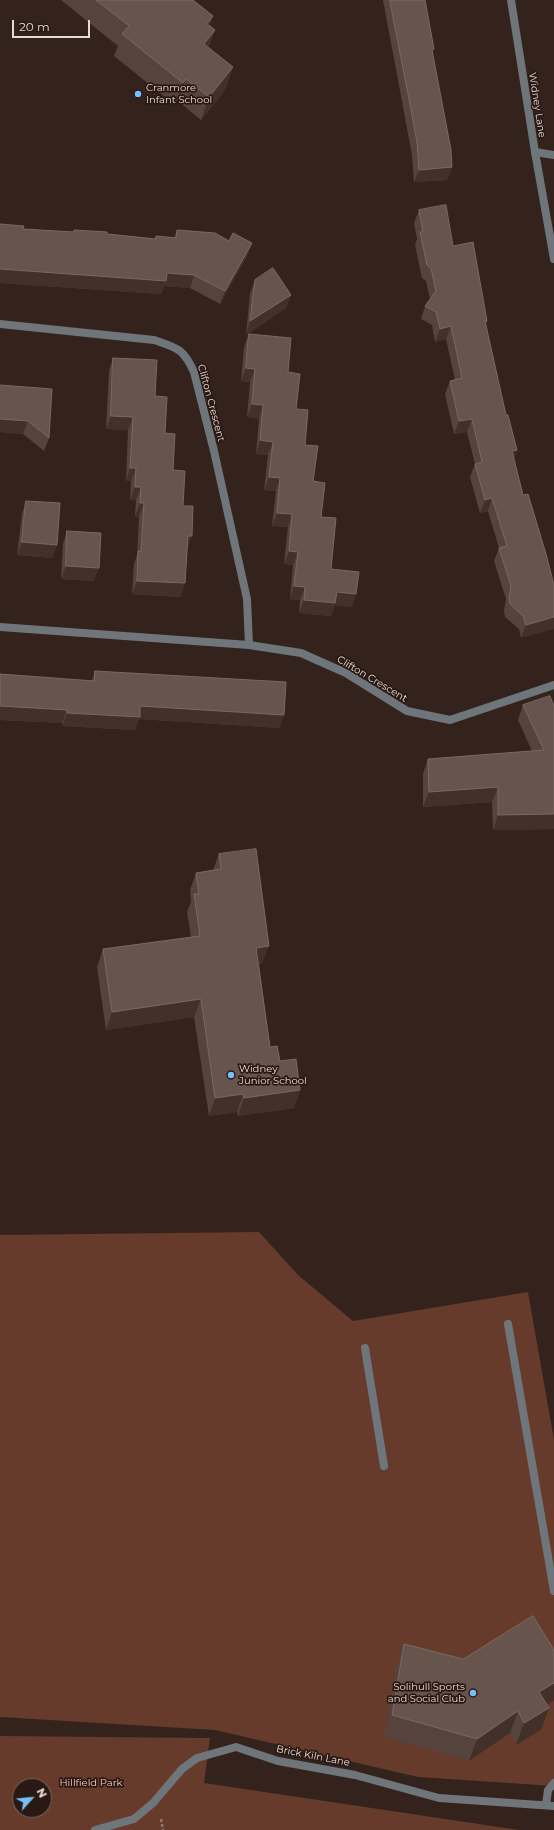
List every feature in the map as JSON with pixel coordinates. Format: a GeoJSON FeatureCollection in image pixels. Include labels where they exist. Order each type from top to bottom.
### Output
{"type":"FeatureCollection","features":[{"type":"Feature","properties":{"kind":"street","name":"Widney Lane"},"geometry":{"type":"LineString","coordinates":[[511,0],[535,152],[554,259]]}},
{"type":"Feature","properties":{"kind":"street"},"geometry":{"type":"LineString","coordinates":[[535,152],[554,155]]}},
{"type":"Feature","properties":{"kind":"street","name":"Clifton Crescent"},"geometry":{"type":"LineString","coordinates":[[0,324],[154,340],[178,348],[188,357],[194,372],[214,450],[238,556],[246,598],[249,645]]}},
{"type":"Feature","properties":{"kind":"street","name":"Clifton Crescent"},"geometry":{"type":"LineString","coordinates":[[0,627],[249,645],[301,653],[346,673],[407,711],[450,720],[554,685]]}},
{"type":"Feature","properties":{"kind":"street"},"geometry":{"type":"LineString","coordinates":[[508,1324],[554,1591]]}},
{"type":"Feature","properties":{"kind":"street"},"geometry":{"type":"LineString","coordinates":[[365,1348],[384,1466]]}},
{"type":"Feature","properties":{"kind":"street","name":"Brick Kiln Lane"},"geometry":{"type":"LineString","coordinates":[[95,1830],[134,1819],[153,1803],[182,1769],[197,1758],[236,1747],[278,1761],[355,1775],[439,1798],[550,1805]]}},
{"type":"Feature","properties":{"kind":"street"},"geometry":{"type":"LineString","coordinates":[[550,1805],[548,1790],[554,1783]]}},
{"type":"Feature","properties":{"kind":"green space"},"geometry":{"type":"Polygon","coordinates":[[[259,1232],[298,1275],[353,1321],[528,1292],[554,1440],[554,1786],[418,1777],[215,1730],[0,1717],[0,1235],[259,1232]]]}},
{"type":"Feature","properties":{"kind":"green space","name":"Hillfield Park"},"geometry":{"type":"Polygon","coordinates":[[[0,1736],[210,1738],[204,1783],[519,1830],[0,1830],[0,1736]]]}},
{"type":"Feature","properties":{"kind":"building"},"geometry":{"type":"Polygon","coordinates":[[[96,0],[193,0],[213,16],[207,24],[215,30],[204,44],[233,67],[209,97],[186,79],[183,83],[122,34],[129,26],[96,0]]]}},
{"type":"Feature","properties":{"kind":"building"},"geometry":{"type":"Polygon","coordinates":[[[390,0],[425,0],[434,49],[432,50],[451,150],[452,167],[419,170],[417,142],[390,0]]]}},
{"type":"Feature","properties":{"kind":"building"},"geometry":{"type":"Polygon","coordinates":[[[446,205],[453,246],[473,242],[487,321],[485,321],[506,415],[508,415],[517,450],[512,451],[523,495],[528,494],[554,585],[554,617],[526,625],[523,616],[510,604],[509,598],[511,586],[499,548],[507,546],[492,498],[485,500],[475,464],[482,462],[472,419],[459,421],[450,381],[462,378],[451,326],[440,329],[436,312],[425,306],[436,291],[431,268],[427,265],[420,232],[423,232],[419,210],[446,205]]]}},
{"type":"Feature","properties":{"kind":"building"},"geometry":{"type":"Polygon","coordinates":[[[0,224],[24,226],[23,229],[107,232],[107,234],[156,239],[156,236],[176,238],[177,230],[215,233],[229,241],[233,233],[252,243],[225,291],[194,275],[167,273],[166,281],[0,269],[0,224]]]}},
{"type":"Feature","properties":{"kind":"building"},"geometry":{"type":"Polygon","coordinates":[[[273,268],[291,295],[250,321],[255,280],[273,268]]]}},
{"type":"Feature","properties":{"kind":"building"},"geometry":{"type":"Polygon","coordinates":[[[249,334],[291,338],[288,372],[300,374],[296,409],[308,410],[305,445],[318,446],[313,481],[325,483],[321,517],[336,518],[331,569],[359,572],[356,594],[337,592],[335,603],[304,600],[305,587],[294,586],[298,552],[289,551],[292,514],[277,513],[280,478],[269,477],[273,442],[260,440],[263,405],[252,404],[255,369],[246,368],[249,334]]]}},
{"type":"Feature","properties":{"kind":"building"},"geometry":{"type":"Polygon","coordinates":[[[113,358],[157,360],[155,396],[167,397],[165,433],[175,434],[173,470],[185,471],[183,506],[193,506],[192,536],[188,536],[185,583],[137,581],[138,551],[141,552],[144,503],[140,503],[141,487],[135,487],[136,468],[130,468],[133,417],[111,416],[113,358]]]}},
{"type":"Feature","properties":{"kind":"building"},"geometry":{"type":"Polygon","coordinates":[[[0,385],[52,389],[49,438],[28,421],[0,419],[0,385]]]}},
{"type":"Feature","properties":{"kind":"building"},"geometry":{"type":"Polygon","coordinates":[[[26,501],[60,503],[57,545],[22,542],[26,501]]]}},
{"type":"Feature","properties":{"kind":"building"},"geometry":{"type":"Polygon","coordinates":[[[67,531],[101,533],[99,568],[66,566],[67,531]]]}},
{"type":"Feature","properties":{"kind":"building"},"geometry":{"type":"Polygon","coordinates":[[[95,671],[286,682],[284,715],[140,706],[140,717],[67,713],[67,710],[0,706],[0,674],[94,681],[95,671]]]}},
{"type":"Feature","properties":{"kind":"building"},"geometry":{"type":"Polygon","coordinates":[[[550,696],[554,706],[554,814],[498,815],[498,787],[429,792],[428,759],[544,750],[523,705],[550,696]]]}},
{"type":"Feature","properties":{"kind":"building"},"geometry":{"type":"Polygon","coordinates":[[[256,849],[269,946],[256,948],[270,1047],[277,1046],[280,1061],[296,1059],[300,1090],[244,1098],[243,1094],[215,1098],[201,999],[112,1012],[103,949],[200,936],[194,894],[199,894],[196,873],[221,869],[219,854],[256,849]]]}},
{"type":"Feature","properties":{"kind":"building","name":"Solihull Sports and Social Club"},"geometry":{"type":"Polygon","coordinates":[[[533,1616],[554,1650],[554,1683],[539,1692],[549,1708],[524,1723],[518,1711],[477,1739],[392,1715],[404,1644],[463,1659],[533,1616]]]}},
{"type":"Feature","properties":{"kind":"place","name":"Cranmore Infant School"},"geometry":{"type":"Point","coordinates":[138,94]}},
{"type":"Feature","properties":{"kind":"place","name":"Widney Junior School"},"geometry":{"type":"Point","coordinates":[231,1075]}},
{"type":"Feature","properties":{"kind":"place","name":"Solihull Sports and Social Club"},"geometry":{"type":"Point","coordinates":[473,1693]}}]}
